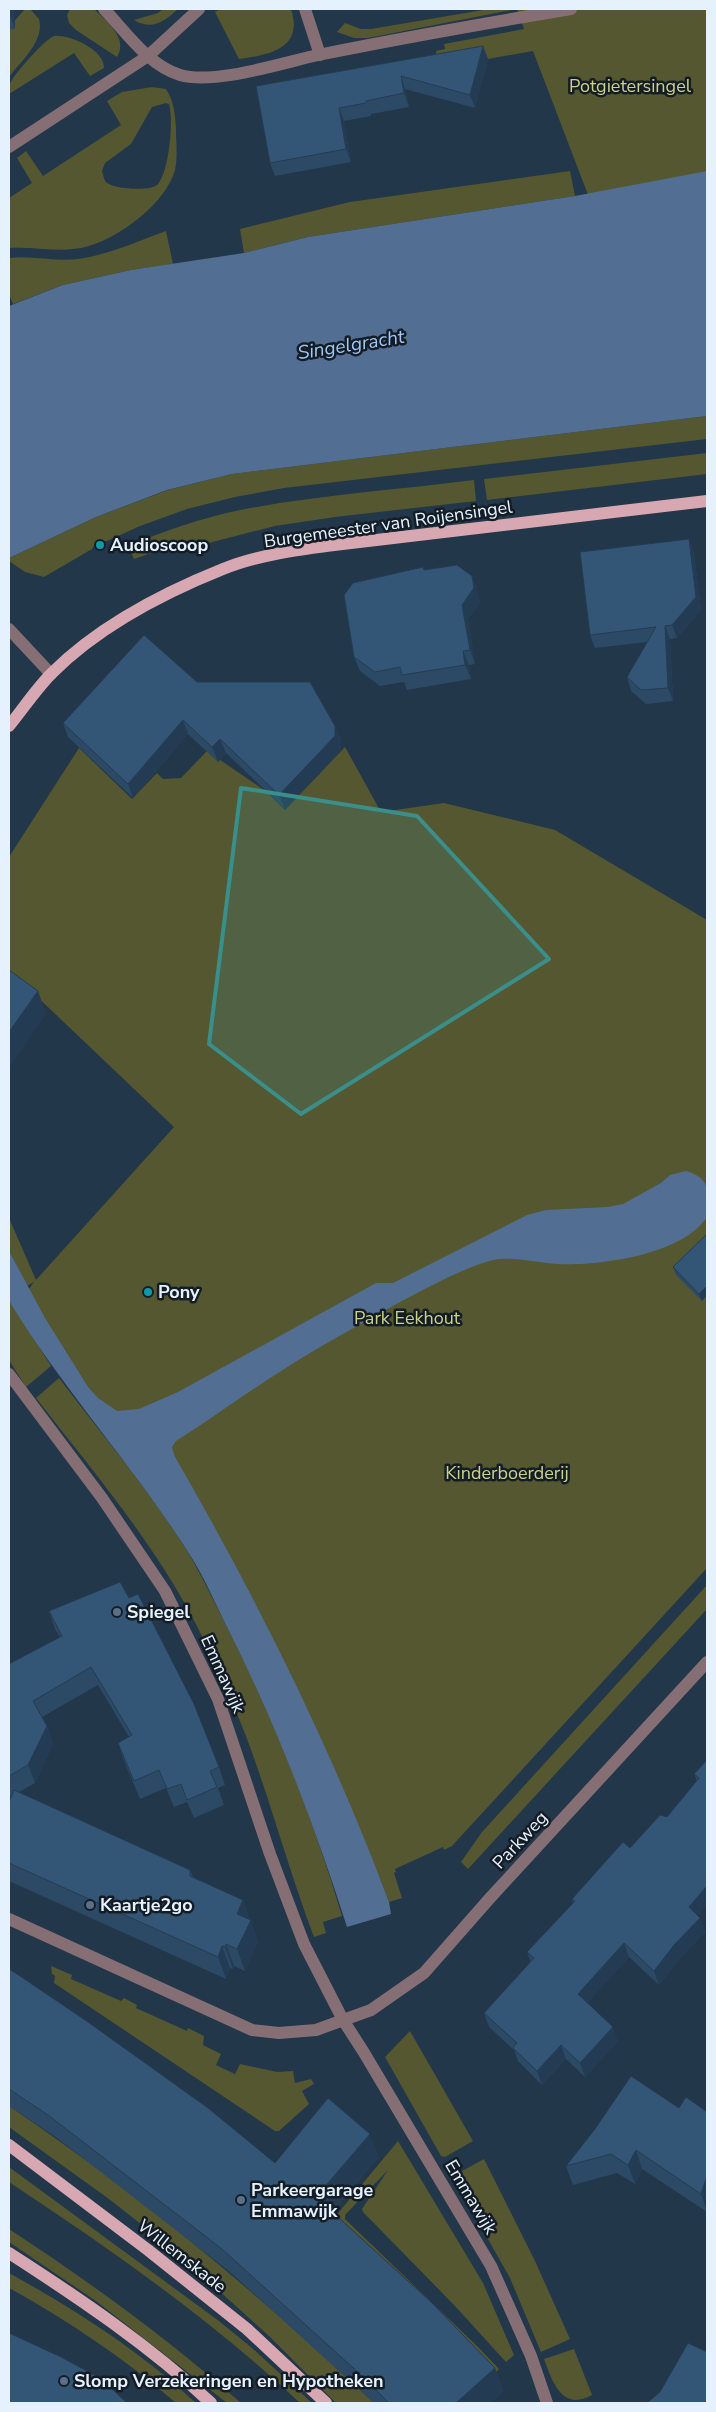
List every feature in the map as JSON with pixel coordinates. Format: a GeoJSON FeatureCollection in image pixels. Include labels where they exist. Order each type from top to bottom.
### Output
{"type":"FeatureCollection","features":[{"type":"Feature","properties":{"kind":"main road","name":"Burgemeester van Roijensingel"},"geometry":{"type":"LineString","coordinates":[[9,726],[51,674],[84,645],[136,610],[223,569],[246,562],[334,545],[707,501]]}},
{"type":"Feature","properties":{"kind":"main road","name":"Willemskade"},"geometry":{"type":"LineString","coordinates":[[9,2145],[148,2250],[247,2329],[326,2403]]}},
{"type":"Feature","properties":{"kind":"main road"},"geometry":{"type":"LineString","coordinates":[[9,2253],[79,2298],[150,2352],[212,2403]]}},
{"type":"Feature","properties":{"kind":"street"},"geometry":{"type":"LineString","coordinates":[[104,9],[148,56],[159,65],[182,75],[205,77],[224,75],[320,55],[571,9]]}},
{"type":"Feature","properties":{"kind":"street"},"geometry":{"type":"LineString","coordinates":[[9,147],[148,56],[199,9]]}},
{"type":"Feature","properties":{"kind":"street"},"geometry":{"type":"LineString","coordinates":[[305,9],[320,55]]}},
{"type":"Feature","properties":{"kind":"street"},"geometry":{"type":"LineString","coordinates":[[9,629],[51,674]]}},
{"type":"Feature","properties":{"kind":"street","name":"Emmawijk"},"geometry":{"type":"LineString","coordinates":[[9,1374],[102,1498],[165,1591],[218,1699],[270,1854],[304,1944],[343,2020],[491,2266],[531,2356],[547,2403]]}},
{"type":"Feature","properties":{"kind":"street","name":"Parkweg"},"geometry":{"type":"LineString","coordinates":[[343,2020],[371,2010],[424,1973],[490,1898],[707,1662]]}},
{"type":"Feature","properties":{"kind":"street"},"geometry":{"type":"LineString","coordinates":[[9,1920],[252,2030],[278,2033],[300,2032],[316,2030],[343,2020]]}},
{"type":"Feature","properties":{"kind":"highlighted area"},"geometry":{"type":"Polygon","coordinates":[[[241,788],[417,816],[549,959],[301,1114],[209,1044],[241,788]]]}},
{"type":"Feature","properties":{"kind":"green space"},"geometry":{"type":"Polygon","coordinates":[[[25,9],[30,9],[39,19],[39,35],[31,50],[9,77],[9,27],[25,9]]]}},
{"type":"Feature","properties":{"kind":"green space"},"geometry":{"type":"Polygon","coordinates":[[[70,9],[94,9],[115,30],[120,43],[117,57],[76,30],[69,23],[67,15],[70,9]]]}},
{"type":"Feature","properties":{"kind":"green space"},"geometry":{"type":"Polygon","coordinates":[[[163,9],[178,9],[163,21],[152,25],[134,20],[158,13],[163,9]]]}},
{"type":"Feature","properties":{"kind":"green space"},"geometry":{"type":"Polygon","coordinates":[[[220,9],[291,9],[294,22],[293,33],[281,48],[262,55],[239,59],[215,12],[220,9]]]}},
{"type":"Feature","properties":{"kind":"green space"},"geometry":{"type":"Polygon","coordinates":[[[489,9],[517,9],[368,38],[354,38],[337,32],[345,23],[361,29],[371,29],[489,9]]]}},
{"type":"Feature","properties":{"kind":"green space","name":"Potgietersingel"},"geometry":{"type":"Polygon","coordinates":[[[517,9],[707,9],[707,180],[590,200],[533,51],[437,68],[436,51],[445,49],[444,44],[524,29],[517,9]]]}},
{"type":"Feature","properties":{"kind":"green space"},"geometry":{"type":"Polygon","coordinates":[[[54,36],[77,40],[93,49],[103,61],[104,68],[90,76],[74,53],[9,94],[11,81],[36,51],[54,36]]]}},
{"type":"Feature","properties":{"kind":"green space"},"geometry":{"type":"Polygon","coordinates":[[[152,87],[166,89],[171,98],[176,129],[176,160],[175,170],[162,195],[140,217],[101,242],[79,248],[59,250],[9,248],[9,198],[32,183],[17,158],[26,151],[43,176],[121,125],[107,101],[122,92],[152,87]],[[166,103],[152,107],[131,144],[105,163],[102,171],[106,182],[132,189],[148,188],[158,184],[165,168],[170,145],[171,121],[169,104],[166,103]]]}},
{"type":"Feature","properties":{"kind":"green space"},"geometry":{"type":"Polygon","coordinates":[[[570,171],[575,196],[308,237],[244,253],[240,229],[350,202],[570,171]]]}},
{"type":"Feature","properties":{"kind":"green space"},"geometry":{"type":"Polygon","coordinates":[[[166,231],[173,264],[131,270],[63,285],[13,304],[9,294],[9,258],[78,259],[112,251],[166,231]]]}},
{"type":"Feature","properties":{"kind":"green space"},"geometry":{"type":"Polygon","coordinates":[[[707,416],[707,439],[284,488],[235,497],[187,509],[140,526],[107,541],[97,541],[92,549],[44,577],[25,572],[9,561],[9,558],[96,517],[168,490],[232,474],[707,416]]]}},
{"type":"Feature","properties":{"kind":"green space"},"geometry":{"type":"Polygon","coordinates":[[[707,453],[707,474],[487,500],[484,479],[707,453]]]}},
{"type":"Feature","properties":{"kind":"green space"},"geometry":{"type":"Polygon","coordinates":[[[474,480],[476,501],[335,517],[275,526],[197,546],[160,550],[134,559],[128,546],[183,525],[240,510],[327,497],[474,480]]]}},
{"type":"Feature","properties":{"kind":"green space","name":"Park Eekhout"},"geometry":{"type":"Polygon","coordinates":[[[345,747],[381,812],[444,803],[555,830],[707,920],[707,1568],[452,1846],[444,1850],[443,1847],[395,1869],[396,1872],[394,1873],[402,1898],[389,1902],[379,1876],[192,1532],[20,1301],[34,1282],[27,1286],[9,1251],[9,1218],[36,1280],[174,1127],[9,970],[9,857],[79,748],[132,799],[157,773],[163,779],[181,778],[207,751],[267,792],[285,810],[345,747]]]}},
{"type":"Feature","properties":{"kind":"green space"},"geometry":{"type":"Polygon","coordinates":[[[9,1300],[51,1366],[26,1387],[9,1360],[9,1300]]]}},
{"type":"Feature","properties":{"kind":"green space"},"geometry":{"type":"Polygon","coordinates":[[[59,1378],[146,1490],[178,1537],[202,1577],[244,1660],[305,1804],[342,1916],[323,1922],[326,1933],[314,1937],[245,1733],[216,1666],[187,1607],[168,1575],[126,1514],[36,1398],[59,1378]]]}},
{"type":"Feature","properties":{"kind":"green space"},"geometry":{"type":"Polygon","coordinates":[[[707,1585],[707,1609],[468,1869],[461,1862],[482,1832],[707,1585]]]}},
{"type":"Feature","properties":{"kind":"green space"},"geometry":{"type":"Polygon","coordinates":[[[51,1966],[72,1975],[71,1979],[121,2001],[124,1998],[137,2005],[136,2008],[187,2031],[188,2028],[204,2036],[203,2045],[221,2054],[216,2065],[235,2074],[240,2064],[277,2072],[293,2071],[295,2083],[311,2079],[314,2084],[302,2091],[309,2104],[279,2131],[275,2131],[54,1983],[55,1976],[52,1974],[51,1966]]]}},
{"type":"Feature","properties":{"kind":"green space"},"geometry":{"type":"Polygon","coordinates":[[[410,2031],[473,2141],[445,2157],[441,2156],[385,2057],[410,2031]]]}},
{"type":"Feature","properties":{"kind":"green space"},"geometry":{"type":"Polygon","coordinates":[[[9,2106],[105,2174],[198,2247],[287,2323],[374,2403],[336,2403],[270,2337],[174,2250],[109,2199],[9,2127],[9,2106]]]}},
{"type":"Feature","properties":{"kind":"green space"},"geometry":{"type":"Polygon","coordinates":[[[398,2141],[483,2283],[514,2355],[506,2362],[455,2306],[363,2212],[362,2209],[388,2170],[345,2215],[345,2219],[478,2347],[499,2369],[495,2373],[334,2218],[398,2141]]]}},
{"type":"Feature","properties":{"kind":"green space"},"geometry":{"type":"Polygon","coordinates":[[[484,2159],[535,2261],[570,2339],[541,2352],[510,2278],[454,2179],[455,2175],[484,2159]]]}},
{"type":"Feature","properties":{"kind":"green space"},"geometry":{"type":"Polygon","coordinates":[[[9,2167],[219,2321],[252,2348],[312,2403],[300,2403],[196,2314],[122,2259],[9,2182],[9,2167]]]}},
{"type":"Feature","properties":{"kind":"green space"},"geometry":{"type":"Polygon","coordinates":[[[9,2229],[128,2312],[241,2403],[227,2403],[96,2301],[9,2242],[9,2229]]]}},
{"type":"Feature","properties":{"kind":"green space"},"geometry":{"type":"Polygon","coordinates":[[[9,2273],[107,2332],[153,2366],[196,2403],[176,2403],[96,2341],[9,2288],[9,2273]]]}},
{"type":"Feature","properties":{"kind":"green space"},"geometry":{"type":"Polygon","coordinates":[[[574,2349],[592,2395],[573,2400],[560,2392],[555,2385],[544,2359],[574,2349]]]}},
{"type":"Feature","properties":{"kind":"water","name":"Singelgracht"},"geometry":{"type":"Polygon","coordinates":[[[707,171],[707,416],[232,474],[167,490],[96,517],[9,558],[9,306],[63,285],[131,270],[244,253],[308,237],[575,196],[707,171]]]}},
{"type":"Feature","properties":{"kind":"water"},"geometry":{"type":"Polygon","coordinates":[[[686,1171],[695,1174],[705,1183],[707,1188],[707,1217],[695,1230],[679,1241],[639,1256],[595,1263],[557,1264],[501,1259],[482,1263],[446,1278],[330,1341],[260,1384],[176,1441],[172,1447],[174,1455],[205,1509],[291,1674],[343,1787],[389,1902],[391,1914],[347,1927],[322,1851],[278,1738],[207,1585],[172,1527],[55,1369],[11,1304],[9,1300],[9,1251],[45,1318],[88,1387],[98,1398],[117,1411],[139,1409],[178,1392],[376,1283],[393,1283],[527,1215],[546,1210],[608,1207],[623,1204],[661,1183],[670,1175],[686,1171]]]}},
{"type":"Feature","properties":{"kind":"building"},"geometry":{"type":"Polygon","coordinates":[[[483,46],[470,95],[401,76],[404,93],[339,108],[346,149],[270,163],[256,86],[483,46]]]}},
{"type":"Feature","properties":{"kind":"building"},"geometry":{"type":"Polygon","coordinates":[[[689,539],[696,597],[672,625],[665,626],[668,688],[641,690],[627,677],[656,627],[590,635],[580,552],[689,539]]]}},
{"type":"Feature","properties":{"kind":"building"},"geometry":{"type":"Polygon","coordinates":[[[457,565],[472,576],[474,588],[462,605],[470,650],[463,651],[465,665],[402,675],[400,667],[375,672],[354,657],[344,595],[353,583],[423,567],[424,570],[457,565]]]}},
{"type":"Feature","properties":{"kind":"building"},"geometry":{"type":"Polygon","coordinates":[[[144,635],[197,682],[310,682],[335,726],[335,736],[279,795],[220,739],[212,747],[183,720],[128,784],[63,723],[144,635]]]}},
{"type":"Feature","properties":{"kind":"building"},"geometry":{"type":"Polygon","coordinates":[[[9,970],[38,991],[9,1032],[9,970]]]}},
{"type":"Feature","properties":{"kind":"building"},"geometry":{"type":"Polygon","coordinates":[[[707,1234],[707,1286],[699,1294],[673,1267],[707,1234]]]}},
{"type":"Feature","properties":{"kind":"building"},"geometry":{"type":"Polygon","coordinates":[[[120,1582],[129,1598],[138,1594],[194,1704],[219,1767],[210,1771],[217,1787],[187,1800],[181,1784],[167,1789],[159,1770],[134,1781],[118,1743],[132,1735],[91,1667],[33,1701],[47,1726],[28,1765],[9,1776],[9,1664],[62,1636],[49,1611],[120,1582]]]}},
{"type":"Feature","properties":{"kind":"building"},"geometry":{"type":"Polygon","coordinates":[[[707,1760],[707,1886],[689,1907],[700,1918],[674,1945],[654,1971],[624,1943],[578,1994],[613,2027],[580,2063],[561,2045],[537,2071],[513,2048],[517,2043],[484,2013],[534,1958],[527,1952],[575,1901],[572,1899],[623,1842],[630,1848],[660,1815],[667,1817],[699,1778],[694,1774],[707,1760]]]}},
{"type":"Feature","properties":{"kind":"building"},"geometry":{"type":"Polygon","coordinates":[[[14,1790],[190,1870],[190,1876],[243,1900],[237,1914],[251,1920],[237,1949],[226,1944],[225,1947],[222,1946],[218,1957],[9,1863],[9,1802],[14,1790]]]}},
{"type":"Feature","properties":{"kind":"building","name":"Parkeergarage Emmawijk"},"geometry":{"type":"Polygon","coordinates":[[[9,1969],[88,2022],[208,2108],[275,2163],[328,2098],[370,2134],[316,2197],[432,2303],[495,2368],[456,2403],[389,2403],[361,2375],[222,2249],[48,2115],[9,2089],[9,1969]]]}},
{"type":"Feature","properties":{"kind":"building"},"geometry":{"type":"Polygon","coordinates":[[[631,2076],[679,2108],[686,2097],[707,2112],[707,2176],[701,2194],[636,2150],[628,2165],[611,2154],[566,2166],[595,2129],[631,2076]]]}},
{"type":"Feature","properties":{"kind":"building"},"geometry":{"type":"Polygon","coordinates":[[[9,2333],[61,2357],[100,2378],[127,2403],[9,2403],[9,2333]]]}},
{"type":"Feature","properties":{"kind":"building"},"geometry":{"type":"Polygon","coordinates":[[[688,2343],[707,2352],[707,2403],[647,2403],[660,2392],[688,2343]]]}},
{"type":"Feature","properties":{"kind":"place","name":"Audioscoop"},"geometry":{"type":"Point","coordinates":[100,545]}},
{"type":"Feature","properties":{"kind":"place","name":"Pony"},"geometry":{"type":"Point","coordinates":[148,1292]}},
{"type":"Feature","properties":{"kind":"place","name":"Spiegel"},"geometry":{"type":"Point","coordinates":[117,1612]}},
{"type":"Feature","properties":{"kind":"place","name":"Kaartje2go"},"geometry":{"type":"Point","coordinates":[90,1905]}},
{"type":"Feature","properties":{"kind":"place","name":"Parkeergarage Emmawijk"},"geometry":{"type":"Point","coordinates":[241,2200]}},
{"type":"Feature","properties":{"kind":"place","name":"Slomp Verzekeringen en Hypotheken"},"geometry":{"type":"Point","coordinates":[64,2381]}},
{"type":"Feature","properties":{"kind":"park label","name":"Kinderboerderij"},"geometry":{"type":"Point","coordinates":[507,1473]}}]}
